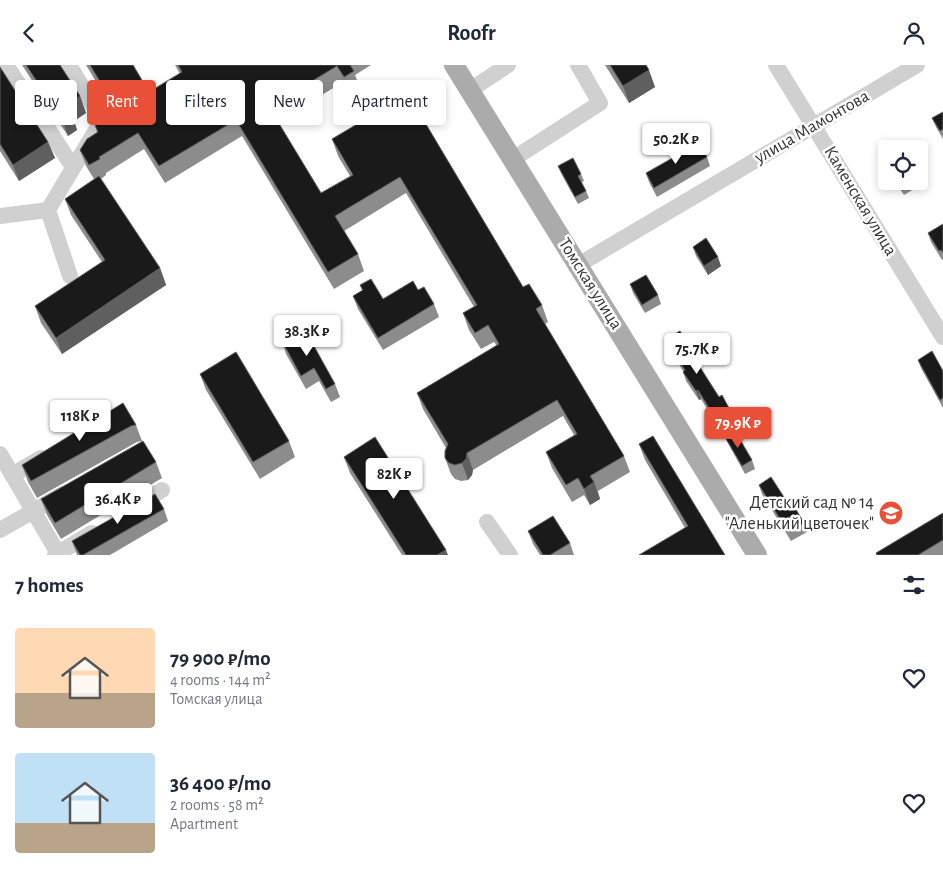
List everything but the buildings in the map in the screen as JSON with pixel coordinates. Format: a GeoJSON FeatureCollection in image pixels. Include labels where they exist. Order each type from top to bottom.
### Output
{"type":"FeatureCollection","features":[{"type":"Feature","properties":{"kind":"main road","name":"Томская улица"},"geometry":{"type":"LineString","coordinates":[[454,65],[757,555]]}},
{"type":"Feature","properties":{"kind":"street"},"geometry":{"type":"LineString","coordinates":[[6,65],[73,167]]}},
{"type":"Feature","properties":{"kind":"street"},"geometry":{"type":"LineString","coordinates":[[68,65],[102,120],[48,210],[70,276]]}},
{"type":"Feature","properties":{"kind":"street"},"geometry":{"type":"LineString","coordinates":[[470,90],[508,65]]}},
{"type":"Feature","properties":{"kind":"street"},"geometry":{"type":"LineString","coordinates":[[513,159],[600,103],[578,65]]}},
{"type":"Feature","properties":{"kind":"street","name":"Каменская улица"},"geometry":{"type":"LineString","coordinates":[[776,65],[943,337]]}},
{"type":"Feature","properties":{"kind":"street","name":"улица Мамонтова"},"geometry":{"type":"LineString","coordinates":[[578,265],[917,65]]}},
{"type":"Feature","properties":{"kind":"street"},"geometry":{"type":"LineString","coordinates":[[0,216],[48,210]]}},
{"type":"Feature","properties":{"kind":"street"},"geometry":{"type":"LineString","coordinates":[[12,475],[52,452]]}},
{"type":"Feature","properties":{"kind":"street"},"geometry":{"type":"LineString","coordinates":[[0,454],[57,554],[106,524]]}},
{"type":"Feature","properties":{"kind":"street"},"geometry":{"type":"LineString","coordinates":[[0,530],[75,488]]}},
{"type":"Feature","properties":{"kind":"street"},"geometry":{"type":"LineString","coordinates":[[122,515],[162,490]]}},
{"type":"Feature","properties":{"kind":"street"},"geometry":{"type":"LineString","coordinates":[[487,522],[510,555]]}},
{"type":"Feature","properties":{"kind":"place","name":"Детский сад № 14 \"Аленький цветочек\""},"geometry":{"type":"Point","coordinates":[891,513]}}]}
